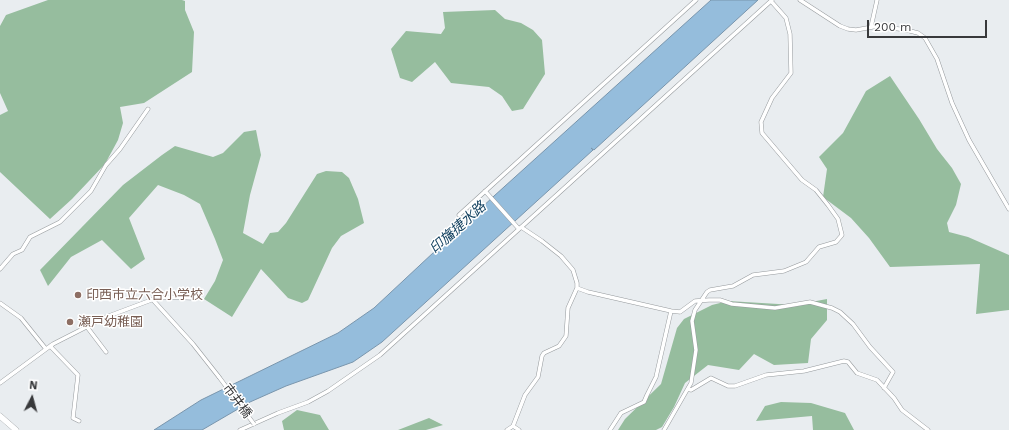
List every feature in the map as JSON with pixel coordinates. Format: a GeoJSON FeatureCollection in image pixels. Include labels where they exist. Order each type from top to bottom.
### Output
{"type":"FeatureCollection","features":[{"type":"Feature","properties":{"kind":"main road"},"geometry":{"type":"LineString","coordinates":[[0,416],[16,430]]}},
{"type":"Feature","properties":{"kind":"street"},"geometry":{"type":"LineString","coordinates":[[459,215],[696,0]]}},
{"type":"Feature","properties":{"kind":"street"},"geometry":{"type":"LineString","coordinates":[[240,430],[278,413],[308,402],[362,369],[772,0],[786,18],[790,34],[791,73],[772,98],[761,122],[762,133],[802,180],[816,190],[828,205],[838,219],[842,235],[836,242],[819,247],[806,262],[784,271],[753,276],[733,286],[710,290],[695,310],[692,321],[696,350],[691,383],[664,430]]}},
{"type":"Feature","properties":{"kind":"street"},"geometry":{"type":"LineString","coordinates":[[800,0],[840,26],[848,29],[865,30],[871,27],[906,30],[918,33],[930,44],[942,72],[952,103],[966,135],[1009,209]]}},
{"type":"Feature","properties":{"kind":"street"},"geometry":{"type":"LineString","coordinates":[[871,27],[877,0]]}},
{"type":"Feature","properties":{"kind":"street"},"geometry":{"type":"LineString","coordinates":[[0,270],[13,254],[24,248],[30,237],[60,222],[91,191],[106,165],[120,149],[148,110]]}},
{"type":"Feature","properties":{"kind":"street"},"geometry":{"type":"LineString","coordinates":[[485,191],[516,225],[542,241],[561,256],[573,270],[577,283],[577,288],[568,308],[566,336],[559,346],[544,352],[538,377],[525,395],[512,426],[507,430]]}},
{"type":"Feature","properties":{"kind":"street"},"geometry":{"type":"LineString","coordinates":[[577,288],[670,311],[680,312],[695,301],[701,300],[720,300],[732,304],[775,308],[810,302],[832,308],[840,312],[853,324],[870,347],[893,372],[884,388]]}},
{"type":"Feature","properties":{"kind":"street"},"geometry":{"type":"LineString","coordinates":[[0,383],[50,346],[106,317],[153,300],[169,297],[191,298]]}},
{"type":"Feature","properties":{"kind":"street","name":"市井橋"},"geometry":{"type":"LineString","coordinates":[[153,300],[193,344],[254,424]]}},
{"type":"Feature","properties":{"kind":"street"},"geometry":{"type":"LineString","coordinates":[[0,303],[21,318],[46,349]]}},
{"type":"Feature","properties":{"kind":"street"},"geometry":{"type":"LineString","coordinates":[[610,430],[621,413],[644,402],[656,377],[670,311]]}},
{"type":"Feature","properties":{"kind":"street"},"geometry":{"type":"LineString","coordinates":[[87,328],[106,352]]}},
{"type":"Feature","properties":{"kind":"street"},"geometry":{"type":"LineString","coordinates":[[50,346],[78,375],[73,418],[79,421]]}},
{"type":"Feature","properties":{"kind":"street"},"geometry":{"type":"LineString","coordinates":[[688,389],[691,390],[711,378],[728,386],[735,386],[766,375],[804,371],[844,361],[848,362],[857,373],[877,380],[894,398],[902,410],[928,430]]}},
{"type":"Feature","properties":{"kind":"street"},"geometry":{"type":"LineString","coordinates":[[512,426],[519,430]]}},
{"type":"Feature","properties":{"kind":"green space"},"geometry":{"type":"Polygon","coordinates":[[[48,0],[182,0],[185,1],[185,10],[194,32],[192,72],[144,103],[120,107],[123,123],[118,140],[105,164],[72,199],[50,219],[0,172],[0,115],[8,111],[0,93],[0,26],[6,15],[48,0]]]}},
{"type":"Feature","properties":{"kind":"green space"},"geometry":{"type":"Polygon","coordinates":[[[495,10],[505,19],[521,23],[533,30],[542,40],[545,74],[523,109],[512,111],[502,96],[489,87],[451,83],[435,62],[412,82],[400,78],[391,49],[406,31],[441,34],[445,28],[443,12],[495,10]]]}},
{"type":"Feature","properties":{"kind":"green space"},"geometry":{"type":"Polygon","coordinates":[[[890,76],[937,149],[952,168],[961,184],[956,205],[947,223],[949,232],[968,237],[1009,255],[1009,310],[976,314],[980,264],[890,267],[869,238],[851,218],[823,197],[827,169],[819,157],[843,133],[866,91],[890,76]]]}},
{"type":"Feature","properties":{"kind":"green space"},"geometry":{"type":"Polygon","coordinates":[[[256,130],[261,155],[250,195],[243,233],[263,244],[270,233],[278,232],[286,223],[317,174],[326,171],[342,172],[349,178],[358,199],[364,223],[341,236],[332,248],[308,300],[302,303],[288,298],[261,269],[232,317],[204,299],[215,281],[223,260],[215,239],[200,204],[184,195],[158,185],[129,218],[145,259],[131,269],[102,240],[71,257],[48,286],[40,270],[123,185],[162,155],[175,146],[213,157],[223,153],[244,132],[256,130]]]}},
{"type":"Feature","properties":{"kind":"green space"},"geometry":{"type":"Polygon","coordinates":[[[827,299],[827,320],[811,339],[808,363],[774,365],[754,354],[739,370],[708,365],[685,383],[674,407],[662,427],[656,430],[618,430],[625,419],[661,384],[677,328],[684,319],[712,305],[728,301],[795,305],[827,299]]]}},
{"type":"Feature","properties":{"kind":"green space"},"geometry":{"type":"Polygon","coordinates":[[[781,402],[811,403],[845,413],[854,430],[813,430],[812,416],[756,421],[765,406],[781,402]]]}},
{"type":"Feature","properties":{"kind":"green space"},"geometry":{"type":"Polygon","coordinates":[[[297,410],[320,415],[329,430],[284,430],[282,421],[297,410]]]}},
{"type":"Feature","properties":{"kind":"green space"},"geometry":{"type":"Polygon","coordinates":[[[429,418],[443,425],[426,430],[398,430],[429,418]]]}},
{"type":"Feature","properties":{"kind":"water"},"geometry":{"type":"Polygon","coordinates":[[[711,0],[758,0],[594,150],[591,148],[593,150],[382,342],[353,362],[286,386],[250,402],[202,430],[154,430],[201,400],[338,333],[374,308],[494,196],[711,0]]]}},
{"type":"Feature","properties":{"kind":"place","name":"印西市立六合小学校"},"geometry":{"type":"Point","coordinates":[78,295]}},
{"type":"Feature","properties":{"kind":"place","name":"瀬戸幼稚園"},"geometry":{"type":"Point","coordinates":[70,322]}},
{"type":"Feature","properties":{"kind":"water label","name":"印旛捷水路"},"geometry":{"type":"Point","coordinates":[458,228]}}]}
